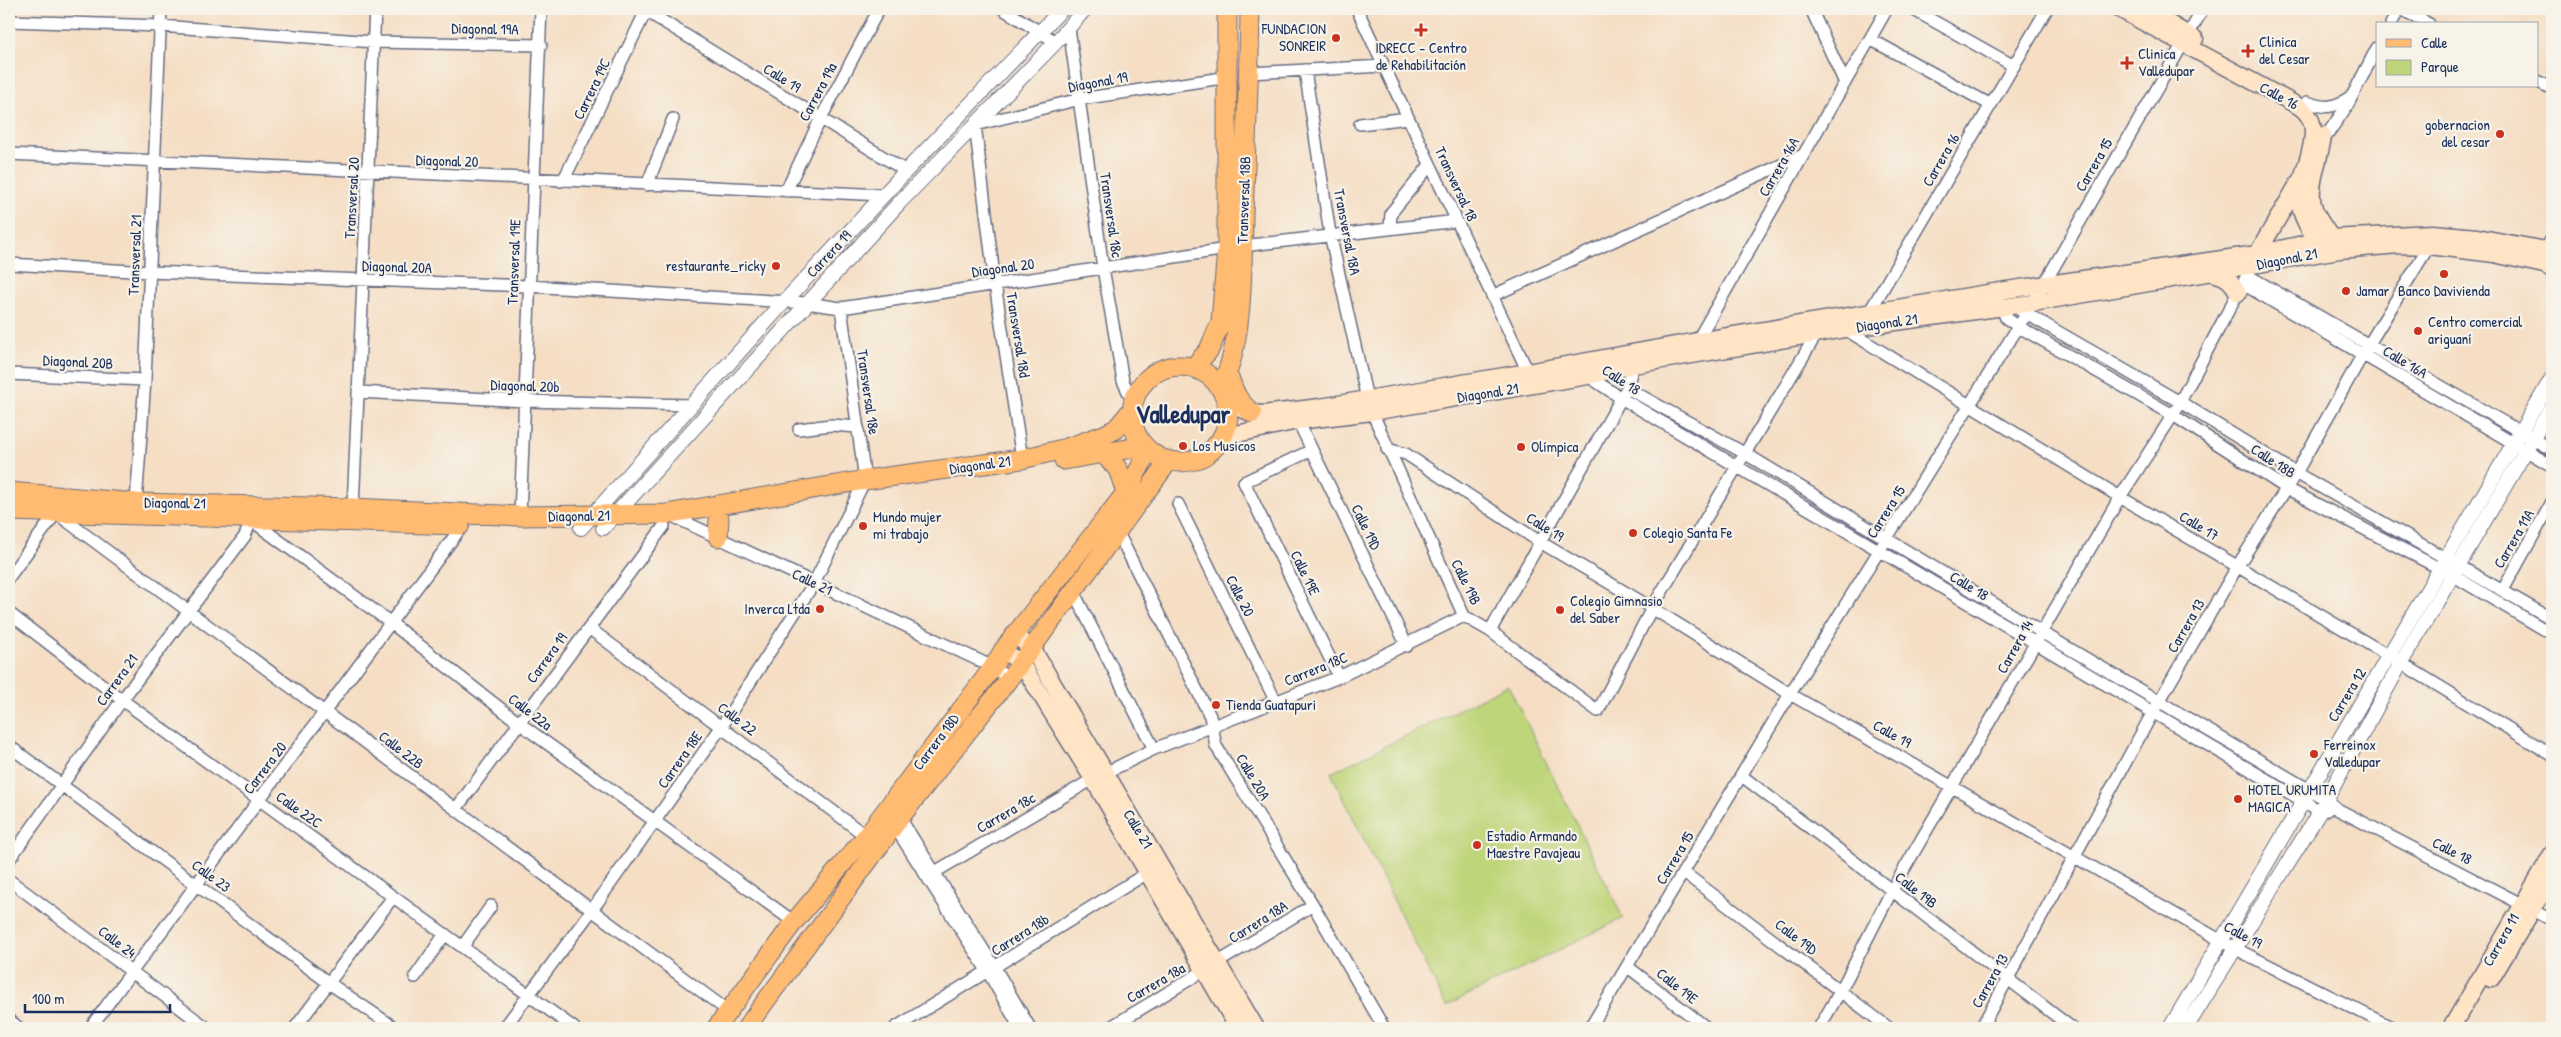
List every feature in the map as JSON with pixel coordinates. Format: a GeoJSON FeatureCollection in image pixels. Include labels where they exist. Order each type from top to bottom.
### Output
{"type":"FeatureCollection","features":[{"type":"Feature","properties":{"kind":"highway","name":"Transversal 18B"},"geometry":{"type":"LineString","coordinates":[[1222,393],[1236,331],[1227,9]]}},
{"type":"Feature","properties":{"kind":"highway","name":"Transversal 18B"},"geometry":{"type":"LineString","coordinates":[[1193,368],[1209,350],[1221,322],[1234,247],[1249,73],[1250,9]]}},
{"type":"Feature","properties":{"kind":"highway"},"geometry":{"type":"LineString","coordinates":[[1229,364],[1229,378],[1233,392],[1241,405],[1252,413]]}},
{"type":"Feature","properties":{"kind":"highway"},"geometry":{"type":"LineString","coordinates":[[1174,367],[1193,368],[1208,376],[1222,393],[1228,418],[1222,437],[1215,447],[1200,458],[1182,463],[1169,461],[1146,449],[1132,423],[1133,406],[1142,385],[1156,373],[1174,367]]}},
{"type":"Feature","properties":{"kind":"highway","name":"Diagonal 21"},"geometry":{"type":"LineString","coordinates":[[9,510],[251,520],[463,525],[665,520],[1022,459],[1067,448],[1104,435],[1116,429],[1133,406]]}},
{"type":"Feature","properties":{"kind":"highway","name":"Diagonal 21"},"geometry":{"type":"LineString","coordinates":[[665,520],[719,527],[861,487],[1022,469],[1102,452],[1146,449]]}},
{"type":"Feature","properties":{"kind":"highway"},"geometry":{"type":"LineString","coordinates":[[1102,452],[1118,469],[1126,492]]}},
{"type":"Feature","properties":{"kind":"highway","name":"Diagonal 21"},"geometry":{"type":"LineString","coordinates":[[9,492],[136,503],[353,508],[520,516],[598,522]]}},
{"type":"Feature","properties":{"kind":"main road","name":"Calle 16"},"geometry":{"type":"LineString","coordinates":[[2119,9],[2184,39],[2307,102],[2316,112],[2321,122],[2322,142],[2312,196],[2315,212],[2328,245]]}},
{"type":"Feature","properties":{"kind":"main road","name":"Calle 16"},"geometry":{"type":"LineString","coordinates":[[2145,9],[2184,39],[2304,110],[2312,121],[2314,133],[2301,180],[2300,207],[2328,245]]}},
{"type":"Feature","properties":{"kind":"main road"},"geometry":{"type":"LineString","coordinates":[[2212,273],[2220,274],[2230,281],[2247,274],[2301,180]]}},
{"type":"Feature","properties":{"kind":"main road","name":"Diagonal 21"},"geometry":{"type":"LineString","coordinates":[[2013,302],[2042,285],[2247,274],[2328,245],[2434,233],[2550,247]]}},
{"type":"Feature","properties":{"kind":"main road","name":"Diagonal 21"},"geometry":{"type":"LineString","coordinates":[[2328,245],[2429,246],[2502,255],[2544,265],[2552,270]]}},
{"type":"Feature","properties":{"kind":"main road","name":"Diagonal 21"},"geometry":{"type":"LineString","coordinates":[[1222,437],[1528,372],[1697,341],[2013,302],[2212,273],[2247,274]]}},
{"type":"Feature","properties":{"kind":"main road","name":"Diagonal 21"},"geometry":{"type":"LineString","coordinates":[[1222,393],[1236,407],[1252,413],[1263,414],[1369,405],[1588,376],[1634,365],[1841,324]]}},
{"type":"Feature","properties":{"kind":"main road","name":"Carrera 18D"},"geometry":{"type":"LineString","coordinates":[[716,1028],[794,922],[866,836],[993,667],[1014,635],[1126,492],[1146,449]]}},
{"type":"Feature","properties":{"kind":"main road","name":"Carrera 18D"},"geometry":{"type":"LineString","coordinates":[[746,1028],[898,823],[1021,663],[1169,461]]}},
{"type":"Feature","properties":{"kind":"main road","name":"Calle 21"},"geometry":{"type":"LineString","coordinates":[[1014,635],[1032,648],[1099,776],[1211,968],[1238,1028]]}},
{"type":"Feature","properties":{"kind":"main road","name":"Calle 21"},"geometry":{"type":"LineString","coordinates":[[1003,650],[1021,663],[1099,776]]}},
{"type":"Feature","properties":{"kind":"main road","name":"Carrera 11"},"geometry":{"type":"LineString","coordinates":[[2462,1028],[2527,907],[2552,854]]}},
{"type":"Feature","properties":{"kind":"main road","name":"Carrera 11"},"geometry":{"type":"LineString","coordinates":[[2451,1028],[2527,907],[2552,877]]}},
{"type":"Feature","properties":{"kind":"main road","name":"Calle 21"},"geometry":{"type":"LineString","coordinates":[[1211,968],[1256,1028]]}},
{"type":"Feature","properties":{"kind":"street","name":"Transversal 21"},"geometry":{"type":"LineString","coordinates":[[136,503],[145,380],[161,9]]}},
{"type":"Feature","properties":{"kind":"street","name":"Transversal 20"},"geometry":{"type":"LineString","coordinates":[[353,508],[376,9]]}},
{"type":"Feature","properties":{"kind":"street","name":"Transversal 19E"},"geometry":{"type":"LineString","coordinates":[[520,516],[528,286],[541,45],[541,9]]}},
{"type":"Feature","properties":{"kind":"street","name":"Calle 19"},"geometry":{"type":"LineString","coordinates":[[646,9],[820,120],[906,170]]}},
{"type":"Feature","properties":{"kind":"street","name":"Carrera 19C"},"geometry":{"type":"LineString","coordinates":[[561,181],[566,175],[646,9]]}},
{"type":"Feature","properties":{"kind":"street","name":"Carrera 19a"},"geometry":{"type":"LineString","coordinates":[[786,191],[820,120],[879,9]]}},
{"type":"Feature","properties":{"kind":"street"},"geometry":{"type":"LineString","coordinates":[[1003,9],[1056,42]]}},
{"type":"Feature","properties":{"kind":"street","name":"Carrera 19"},"geometry":{"type":"LineString","coordinates":[[598,522],[691,405],[784,302],[906,170],[1062,9]]}},
{"type":"Feature","properties":{"kind":"street","name":"Carrera 19"},"geometry":{"type":"LineString","coordinates":[[598,522],[1086,9]]}},
{"type":"Feature","properties":{"kind":"street","name":"Transversal 18"},"geometry":{"type":"LineString","coordinates":[[1357,9],[1528,372]]}},
{"type":"Feature","properties":{"kind":"street"},"geometry":{"type":"LineString","coordinates":[[1811,9],[1845,82]]}},
{"type":"Feature","properties":{"kind":"street","name":"Carrera 16A"},"geometry":{"type":"LineString","coordinates":[[1697,341],[1887,9]]}},
{"type":"Feature","properties":{"kind":"street"},"geometry":{"type":"LineString","coordinates":[[1912,9],[2014,66]]}},
{"type":"Feature","properties":{"kind":"street","name":"Carrera 16"},"geometry":{"type":"LineString","coordinates":[[1598,711],[1652,608],[1737,466],[1841,324],[1991,105],[2047,9]]}},
{"type":"Feature","properties":{"kind":"street","name":"Carrera 15"},"geometry":{"type":"LineString","coordinates":[[1590,1028],[1790,694],[2019,327],[2013,302],[2042,285],[2203,9]]}},
{"type":"Feature","properties":{"kind":"street"},"geometry":{"type":"LineString","coordinates":[[2392,22],[2400,9],[2425,22]]}},
{"type":"Feature","properties":{"kind":"street","name":"Diagonal 19A"},"geometry":{"type":"LineString","coordinates":[[9,21],[160,26],[374,42],[541,45]]}},
{"type":"Feature","properties":{"kind":"street","name":"Transversal 18c"},"geometry":{"type":"LineString","coordinates":[[1069,28],[1103,268],[1123,381],[1133,406]]}},
{"type":"Feature","properties":{"kind":"street"},"geometry":{"type":"LineString","coordinates":[[1870,40],[1991,105]]}},
{"type":"Feature","properties":{"kind":"street"},"geometry":{"type":"LineString","coordinates":[[2322,142],[2347,106],[2376,50]]}},
{"type":"Feature","properties":{"kind":"street"},"geometry":{"type":"LineString","coordinates":[[1249,73],[1384,66]]}},
{"type":"Feature","properties":{"kind":"street","name":"Transversal 18A"},"geometry":{"type":"LineString","coordinates":[[1305,70],[1330,234],[1369,405]]}},
{"type":"Feature","properties":{"kind":"street","name":"Diagonal 19"},"geometry":{"type":"LineString","coordinates":[[975,126],[1080,100],[1229,77]]}},
{"type":"Feature","properties":{"kind":"street"},"geometry":{"type":"LineString","coordinates":[[2538,82],[2552,89]]}},
{"type":"Feature","properties":{"kind":"street"},"geometry":{"type":"LineString","coordinates":[[2307,102],[2321,107],[2334,108],[2350,97]]}},
{"type":"Feature","properties":{"kind":"street"},"geometry":{"type":"LineString","coordinates":[[1360,124],[1408,118]]}},
{"type":"Feature","properties":{"kind":"street"},"geometry":{"type":"LineString","coordinates":[[647,185],[673,120]]}},
{"type":"Feature","properties":{"kind":"street","name":"Transversal 18d"},"geometry":{"type":"LineString","coordinates":[[975,126],[995,284],[1022,459]]}},
{"type":"Feature","properties":{"kind":"street","name":"Diagonal 20"},"geometry":{"type":"LineString","coordinates":[[9,154],[884,195]]}},
{"type":"Feature","properties":{"kind":"street"},"geometry":{"type":"LineString","coordinates":[[1492,296],[1803,155]]}},
{"type":"Feature","properties":{"kind":"street"},"geometry":{"type":"LineString","coordinates":[[1390,228],[1391,213],[1430,165]]}},
{"type":"Feature","properties":{"kind":"street","name":"Diagonal 20"},"geometry":{"type":"LineString","coordinates":[[784,302],[841,308],[1234,247],[1330,234],[1457,221]]}},
{"type":"Feature","properties":{"kind":"street","name":"Carrera 13"},"geometry":{"type":"LineString","coordinates":[[1981,1028],[2156,707],[2238,567],[2296,473],[2366,349],[2429,246]]}},
{"type":"Feature","properties":{"kind":"street","name":"Diagonal 20A"},"geometry":{"type":"LineString","coordinates":[[9,264],[150,272],[528,286],[784,302]]}},
{"type":"Feature","properties":{"kind":"street","name":"Calle 16A"},"geometry":{"type":"LineString","coordinates":[[2247,274],[2366,349],[2517,437],[2530,444],[2552,450]]}},
{"type":"Feature","properties":{"kind":"street","name":"Carrera 14"},"geometry":{"type":"LineString","coordinates":[[1819,1028],[1841,990],[1892,890],[2041,632],[2120,497],[2174,415],[2247,274]]}},
{"type":"Feature","properties":{"kind":"street","name":"Calle 18B"},"geometry":{"type":"LineString","coordinates":[[2552,619],[2503,590],[2457,571],[2439,570],[2286,488],[2174,415],[2019,327],[2006,318],[2013,302],[2296,473],[2446,557],[2457,571],[2552,634]]}},
{"type":"Feature","properties":{"kind":"street","name":"Transversal 18e"},"geometry":{"type":"LineString","coordinates":[[841,308],[858,428],[861,487]]}},
{"type":"Feature","properties":{"kind":"street","name":"Calle 17"},"geometry":{"type":"LineString","coordinates":[[1841,324],[2120,497],[2552,755]]}},
{"type":"Feature","properties":{"kind":"street"},"geometry":{"type":"LineString","coordinates":[[1490,631],[1624,393],[1634,365]]}},
{"type":"Feature","properties":{"kind":"street","name":"Diagonal 20B"},"geometry":{"type":"LineString","coordinates":[[9,374],[145,380]]}},
{"type":"Feature","properties":{"kind":"street","name":"Calle 18"},"geometry":{"type":"LineString","coordinates":[[1588,376],[1746,454],[2041,632],[2156,707],[2322,805],[2337,809],[2552,920]]}},
{"type":"Feature","properties":{"kind":"street","name":"Carrera 12"},"geometry":{"type":"LineString","coordinates":[[2186,1028],[2322,805],[2446,557],[2552,378]]}},
{"type":"Feature","properties":{"kind":"street","name":"Diagonal 20b"},"geometry":{"type":"LineString","coordinates":[[359,392],[525,401],[691,405]]}},
{"type":"Feature","properties":{"kind":"street","name":"Calle 18"},"geometry":{"type":"LineString","coordinates":[[1624,393],[1737,466],[2035,644],[2156,707]]}},
{"type":"Feature","properties":{"kind":"street","name":"Calle 19B"},"geometry":{"type":"LineString","coordinates":[[1369,405],[1387,449],[1464,616],[1490,631],[1598,711]]}},
{"type":"Feature","properties":{"kind":"street","name":"Carrera 12"},"geometry":{"type":"LineString","coordinates":[[2170,1028],[2306,795],[2395,660],[2457,571],[2552,406]]}},
{"type":"Feature","properties":{"kind":"street","name":"Calle 19D"},"geometry":{"type":"LineString","coordinates":[[1298,421],[1406,646]]}},
{"type":"Feature","properties":{"kind":"street"},"geometry":{"type":"LineString","coordinates":[[799,429],[831,425],[858,428]]}},
{"type":"Feature","properties":{"kind":"street","name":"Calle 16A"},"geometry":{"type":"LineString","coordinates":[[2530,444],[2552,466]]}},
{"type":"Feature","properties":{"kind":"street","name":"Calle 19"},"geometry":{"type":"LineString","coordinates":[[1387,449],[1406,454],[1540,542],[1652,608],[1790,694],[2221,941],[2393,1028]]}},
{"type":"Feature","properties":{"kind":"street","name":"Calle 19E"},"geometry":{"type":"LineString","coordinates":[[1312,450],[1244,482],[1339,677]]}},
{"type":"Feature","properties":{"kind":"street","name":"Carrera 18E"},"geometry":{"type":"LineString","coordinates":[[504,1028],[655,823],[722,726],[814,583],[861,487]]}},
{"type":"Feature","properties":{"kind":"street","name":"Carrera 11A"},"geometry":{"type":"LineString","coordinates":[[2503,590],[2552,502]]}},
{"type":"Feature","properties":{"kind":"street","name":"Calle 20"},"geometry":{"type":"LineString","coordinates":[[1178,504],[1276,702]]}},
{"type":"Feature","properties":{"kind":"street"},"geometry":{"type":"LineString","coordinates":[[9,577],[56,513]]}},
{"type":"Feature","properties":{"kind":"street","name":"Calle 22B"},"geometry":{"type":"LineString","coordinates":[[56,513],[728,1011]]}},
{"type":"Feature","properties":{"kind":"street","name":"Carrera 21"},"geometry":{"type":"LineString","coordinates":[[9,860],[187,610],[245,536],[251,520]]}},
{"type":"Feature","properties":{"kind":"street","name":"Calle 22a"},"geometry":{"type":"LineString","coordinates":[[251,520],[391,623],[520,723],[655,823],[794,922]]}},
{"type":"Feature","properties":{"kind":"street","name":"Carrera 19"},"geometry":{"type":"LineString","coordinates":[[456,809],[590,628],[665,520]]}},
{"type":"Feature","properties":{"kind":"street","name":"Carrera 20"},"geometry":{"type":"LineString","coordinates":[[90,1028],[463,525]]}},
{"type":"Feature","properties":{"kind":"street","name":"Calle 21"},"geometry":{"type":"LineString","coordinates":[[719,527],[814,583],[993,667],[1009,679]]}},
{"type":"Feature","properties":{"kind":"street","name":"Calle 20A"},"geometry":{"type":"LineString","coordinates":[[1117,531],[1210,716],[1216,746],[1313,905],[1384,1028]]}},
{"type":"Feature","properties":{"kind":"street"},"geometry":{"type":"LineString","coordinates":[[1073,591],[1154,749]]}},
{"type":"Feature","properties":{"kind":"street","name":"Calle 22C"},"geometry":{"type":"LineString","coordinates":[[9,613],[122,700],[574,1028]]}},
{"type":"Feature","properties":{"kind":"street","name":"Carrera 18C"},"geometry":{"type":"LineString","coordinates":[[1099,776],[1154,749],[1339,677],[1406,646],[1464,616]]}},
{"type":"Feature","properties":{"kind":"street","name":"Calle 22"},"geometry":{"type":"LineString","coordinates":[[590,628],[866,836]]}},
{"type":"Feature","properties":{"kind":"street","name":"Calle 23"},"geometry":{"type":"LineString","coordinates":[[9,746],[329,983],[395,1028]]}},
{"type":"Feature","properties":{"kind":"street","name":"Carrera 18c"},"geometry":{"type":"LineString","coordinates":[[934,872],[1099,776]]}},
{"type":"Feature","properties":{"kind":"street","name":"Calle 19B"},"geometry":{"type":"LineString","coordinates":[[1742,776],[2072,1028]]}},
{"type":"Feature","properties":{"kind":"street"},"geometry":{"type":"LineString","coordinates":[[898,823],[934,872],[992,970],[1020,1028]]}},
{"type":"Feature","properties":{"kind":"street"},"geometry":{"type":"LineString","coordinates":[[898,823],[1030,1028]]}},
{"type":"Feature","properties":{"kind":"street","name":"Carrera 18b"},"geometry":{"type":"LineString","coordinates":[[896,1028],[1154,869]]}},
{"type":"Feature","properties":{"kind":"street","name":"Calle 19D"},"geometry":{"type":"LineString","coordinates":[[1683,872],[1889,1028]]}},
{"type":"Feature","properties":{"kind":"street","name":"Calle 24"},"geometry":{"type":"LineString","coordinates":[[9,880],[207,1028]]}},
{"type":"Feature","properties":{"kind":"street"},"geometry":{"type":"LineString","coordinates":[[295,1028],[393,897]]}},
{"type":"Feature","properties":{"kind":"street","name":"Carrera 18A"},"geometry":{"type":"LineString","coordinates":[[1211,968],[1313,905]]}},
{"type":"Feature","properties":{"kind":"street"},"geometry":{"type":"LineString","coordinates":[[463,946],[491,906]]}},
{"type":"Feature","properties":{"kind":"street"},"geometry":{"type":"LineString","coordinates":[[415,977],[445,934]]}},
{"type":"Feature","properties":{"kind":"street","name":"Calle 19E"},"geometry":{"type":"LineString","coordinates":[[1628,967],[1707,1028]]}},
{"type":"Feature","properties":{"kind":"street","name":"Carrera 18a"},"geometry":{"type":"LineString","coordinates":[[1109,1028],[1211,968]]}},
{"type":"Feature","properties":{"kind":"street"},"geometry":{"type":"LineString","coordinates":[[9,1020],[19,1028]]}},
{"type":"Feature","properties":{"kind":"green space","name":"Estadio Armando Maestre Pavajeau"},"geometry":{"type":"Polygon","coordinates":[[[1508,685],[1623,918],[1446,1006],[1331,773],[1508,685]]]}},
{"type":"Feature","properties":{"kind":"place","name":"IDRECC - Centro de Rehabilitación"},"geometry":{"type":"Point","coordinates":[1421,30]}},
{"type":"Feature","properties":{"kind":"place","name":"FUNDACION SONREIR"},"geometry":{"type":"Point","coordinates":[1336,38]}},
{"type":"Feature","properties":{"kind":"place","name":"Clinica del Cesar"},"geometry":{"type":"Point","coordinates":[2248,51]}},
{"type":"Feature","properties":{"kind":"place","name":"Clinica Valledupar"},"geometry":{"type":"Point","coordinates":[2127,63]}},
{"type":"Feature","properties":{"kind":"place","name":"gobernacion del cesar"},"geometry":{"type":"Point","coordinates":[2500,134]}},
{"type":"Feature","properties":{"kind":"place","name":"restaurante_ricky"},"geometry":{"type":"Point","coordinates":[776,266]}},
{"type":"Feature","properties":{"kind":"place","name":"Banco Davivienda"},"geometry":{"type":"Point","coordinates":[2444,274]}},
{"type":"Feature","properties":{"kind":"place","name":"Jamar"},"geometry":{"type":"Point","coordinates":[2346,291]}},
{"type":"Feature","properties":{"kind":"place","name":"Centro comercial ariguaní"},"geometry":{"type":"Point","coordinates":[2418,331]}},
{"type":"Feature","properties":{"kind":"place","name":"Los Musicos"},"geometry":{"type":"Point","coordinates":[1183,446]}},
{"type":"Feature","properties":{"kind":"place","name":"Olímpica"},"geometry":{"type":"Point","coordinates":[1521,447]}},
{"type":"Feature","properties":{"kind":"place","name":"Mundo mujer mi trabajo"},"geometry":{"type":"Point","coordinates":[863,526]}},
{"type":"Feature","properties":{"kind":"place","name":"Colegio Santa Fe"},"geometry":{"type":"Point","coordinates":[1633,533]}},
{"type":"Feature","properties":{"kind":"place","name":"Inverca Ltda"},"geometry":{"type":"Point","coordinates":[820,609]}},
{"type":"Feature","properties":{"kind":"place","name":"Colegio Gimnasio del Saber"},"geometry":{"type":"Point","coordinates":[1560,610]}},
{"type":"Feature","properties":{"kind":"place","name":"Tienda Guatapuri"},"geometry":{"type":"Point","coordinates":[1216,705]}},
{"type":"Feature","properties":{"kind":"place","name":"Ferreinox Valledupar"},"geometry":{"type":"Point","coordinates":[2314,754]}},
{"type":"Feature","properties":{"kind":"place","name":"HOTEL URUMITA MAGICA"},"geometry":{"type":"Point","coordinates":[2238,799]}},
{"type":"Feature","properties":{"kind":"place","name":"Estadio Armando Maestre Pavajeau"},"geometry":{"type":"Point","coordinates":[1477,845]}},
{"type":"Feature","properties":{"kind":"district","name":"Valledupar"},"geometry":{"type":"Point","coordinates":[1183,414]}}]}
